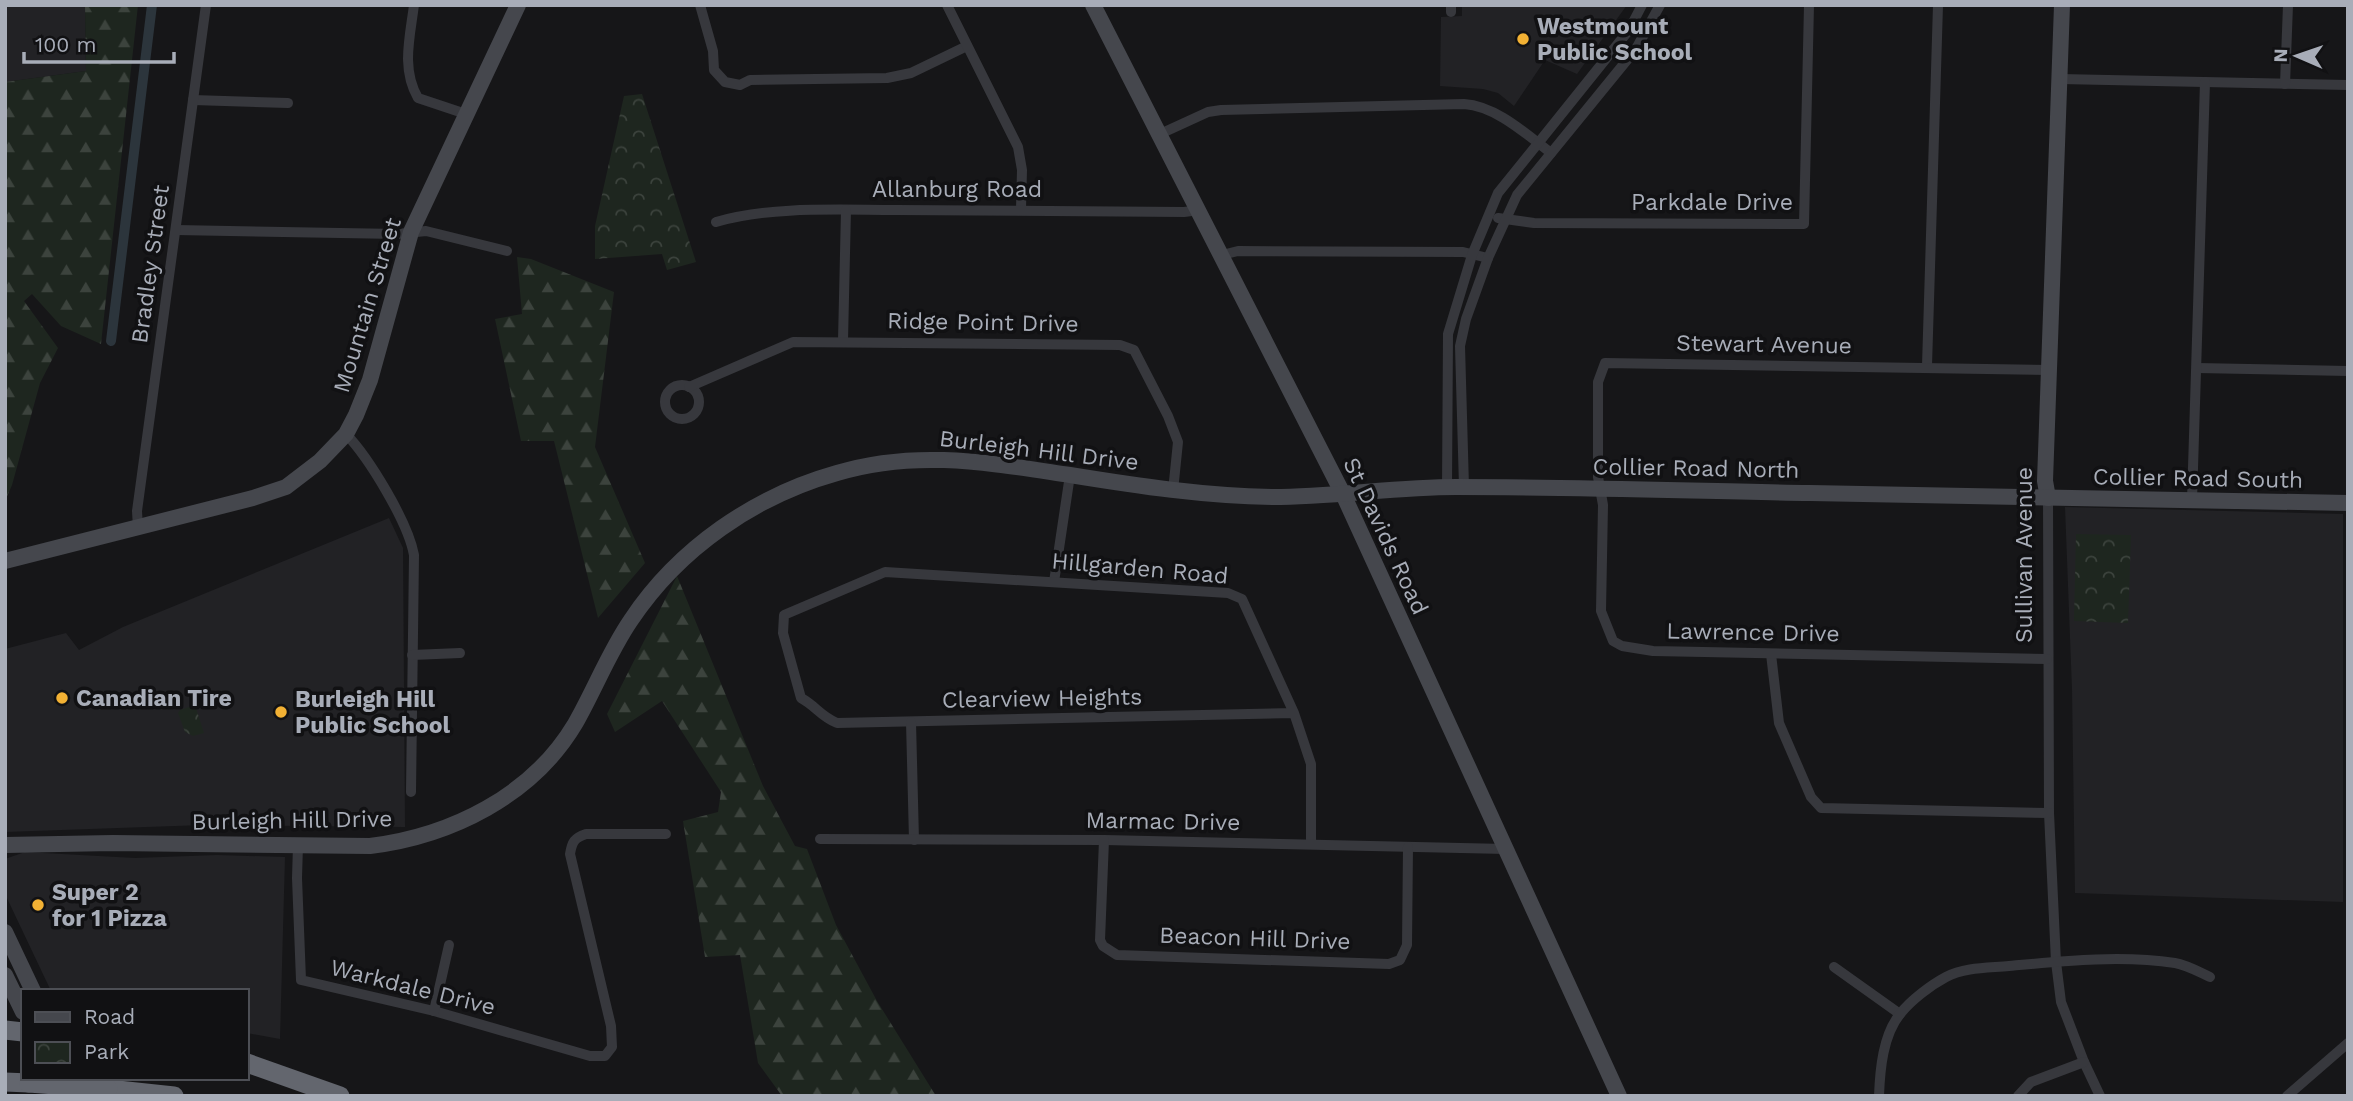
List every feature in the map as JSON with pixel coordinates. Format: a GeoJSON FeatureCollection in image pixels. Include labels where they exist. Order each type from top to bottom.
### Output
{"type":"FeatureCollection","features":[{"type":"Feature","properties":{"kind":"highway"},"geometry":{"type":"LineString","coordinates":[[248,1063],[340,1096]]}},
{"type":"Feature","properties":{"kind":"highway"},"geometry":{"type":"LineString","coordinates":[[5,1082],[174,1096]]}},
{"type":"Feature","properties":{"kind":"main road","name":"Mountain Street"},"geometry":{"type":"LineString","coordinates":[[5,561],[253,498],[286,487],[320,461],[346,434],[370,380],[411,232],[518,5]]}},
{"type":"Feature","properties":{"kind":"main road","name":"St Davids Road"},"geometry":{"type":"LineString","coordinates":[[1093,5],[1343,494],[1616,1095]]}},
{"type":"Feature","properties":{"kind":"main road","name":"Sullivan Avenue"},"geometry":{"type":"LineString","coordinates":[[2048,498],[2045,481],[2062,5]]}},
{"type":"Feature","properties":{"kind":"main road","name":"Burleigh Hill Drive"},"geometry":{"type":"LineString","coordinates":[[5,845],[113,843],[370,846],[402,842],[438,832],[485,810],[511,794],[536,772],[573,728],[610,653],[633,616],[660,583],[722,527],[789,489],[860,466],[887,461],[968,460],[1173,491],[1272,497],[1343,494]]}},
{"type":"Feature","properties":{"kind":"main road","name":"Collier Road North"},"geometry":{"type":"LineString","coordinates":[[1343,494],[1455,487],[2048,498]]}},
{"type":"Feature","properties":{"kind":"main road","name":"Collier Road South"},"geometry":{"type":"LineString","coordinates":[[2048,498],[2348,503]]}},
{"type":"Feature","properties":{"kind":"main road"},"geometry":{"type":"LineString","coordinates":[[5,932],[32,989]]}},
{"type":"Feature","properties":{"kind":"main road"},"geometry":{"type":"LineString","coordinates":[[5,975],[21,1008]]}},
{"type":"Feature","properties":{"kind":"main road"},"geometry":{"type":"LineString","coordinates":[[55,1080],[62,1096]]}},
{"type":"Feature","properties":{"kind":"main road"},"geometry":{"type":"LineString","coordinates":[[76,1080],[83,1096]]}},
{"type":"Feature","properties":{"kind":"street","name":"Bradley Street"},"geometry":{"type":"LineString","coordinates":[[138,528],[137,511],[206,5]]}},
{"type":"Feature","properties":{"kind":"street"},"geometry":{"type":"LineString","coordinates":[[414,5],[408,51],[408,76],[414,91],[418,98],[466,114]]}},
{"type":"Feature","properties":{"kind":"street"},"geometry":{"type":"LineString","coordinates":[[700,5],[713,51],[714,70],[724,82],[740,85],[750,80],[887,78],[911,73],[967,46]]}},
{"type":"Feature","properties":{"kind":"street"},"geometry":{"type":"LineString","coordinates":[[947,5],[1018,147],[1022,170],[1021,209]]}},
{"type":"Feature","properties":{"kind":"street"},"geometry":{"type":"LineString","coordinates":[[1455,487],[1448,334],[1472,255],[1498,194],[1629,30],[1642,5]]}},
{"type":"Feature","properties":{"kind":"street"},"geometry":{"type":"LineString","coordinates":[[1455,487],[1460,346],[1466,319],[1503,220],[1517,194],[1636,49],[1660,5]]}},
{"type":"Feature","properties":{"kind":"street","name":"Parkdale Drive"},"geometry":{"type":"LineString","coordinates":[[1489,215],[1503,220],[1534,223],[1804,224],[1809,5]]}},
{"type":"Feature","properties":{"kind":"street"},"geometry":{"type":"LineString","coordinates":[[1927,366],[1938,5]]}},
{"type":"Feature","properties":{"kind":"street"},"geometry":{"type":"LineString","coordinates":[[2285,84],[2288,5]]}},
{"type":"Feature","properties":{"kind":"street"},"geometry":{"type":"LineString","coordinates":[[2060,79],[2348,85]]}},
{"type":"Feature","properties":{"kind":"street"},"geometry":{"type":"LineString","coordinates":[[2192,500],[2205,82]]}},
{"type":"Feature","properties":{"kind":"street"},"geometry":{"type":"LineString","coordinates":[[193,100],[288,103]]}},
{"type":"Feature","properties":{"kind":"street"},"geometry":{"type":"LineString","coordinates":[[1160,134],[1208,112],[1222,110],[1476,104],[1551,153]]}},
{"type":"Feature","properties":{"kind":"street"},"geometry":{"type":"LineString","coordinates":[[843,341],[846,210]]}},
{"type":"Feature","properties":{"kind":"street","name":"Allanburg Road"},"geometry":{"type":"LineString","coordinates":[[716,222],[743,215],[846,210],[1199,210]]}},
{"type":"Feature","properties":{"kind":"street"},"geometry":{"type":"LineString","coordinates":[[176,230],[426,231],[507,251]]}},
{"type":"Feature","properties":{"kind":"street"},"geometry":{"type":"LineString","coordinates":[[1222,255],[1238,251],[1463,252],[1488,258]]}},
{"type":"Feature","properties":{"kind":"street","name":"Ridge Point Drive"},"geometry":{"type":"LineString","coordinates":[[689,387],[788,343],[843,341],[1120,345],[1133,350],[1168,416],[1178,442],[1173,491]]}},
{"type":"Feature","properties":{"kind":"street","name":"Stewart Avenue"},"geometry":{"type":"LineString","coordinates":[[1600,489],[1598,382],[1605,363],[2050,370]]}},
{"type":"Feature","properties":{"kind":"street"},"geometry":{"type":"LineString","coordinates":[[2197,368],[2348,371]]}},
{"type":"Feature","properties":{"kind":"street"},"geometry":{"type":"LineString","coordinates":[[346,434],[361,450],[410,537],[414,555],[411,792]]}},
{"type":"Feature","properties":{"kind":"street"},"geometry":{"type":"LineString","coordinates":[[1054,582],[1070,475]]}},
{"type":"Feature","properties":{"kind":"street","name":"Lawrence Drive"},"geometry":{"type":"LineString","coordinates":[[1600,489],[1603,505],[1601,611],[1613,641],[1622,646],[1653,650],[1771,654],[2047,659]]}},
{"type":"Feature","properties":{"kind":"street","name":"Sullivan Avenue"},"geometry":{"type":"LineString","coordinates":[[2048,498],[2049,813],[2056,962],[2061,1002],[2100,1096]]}},
{"type":"Feature","properties":{"kind":"street","name":"Hillgarden Road"},"geometry":{"type":"LineString","coordinates":[[801,698],[783,633],[784,615],[885,572],[1228,593],[1242,598],[1294,713],[1311,764],[1311,844]]}},
{"type":"Feature","properties":{"kind":"street"},"geometry":{"type":"LineString","coordinates":[[412,655],[460,653]]}},
{"type":"Feature","properties":{"kind":"street"},"geometry":{"type":"LineString","coordinates":[[1771,654],[1779,723],[1811,797],[1821,808],[2049,813]]}},
{"type":"Feature","properties":{"kind":"street","name":"Clearview Heights"},"geometry":{"type":"LineString","coordinates":[[801,698],[814,705],[822,717],[837,723],[1294,713]]}},
{"type":"Feature","properties":{"kind":"street"},"geometry":{"type":"LineString","coordinates":[[911,722],[914,840]]}},
{"type":"Feature","properties":{"kind":"street","name":"Warkdale Drive"},"geometry":{"type":"LineString","coordinates":[[298,845],[301,980],[434,1011],[590,1056],[605,1056],[612,1047],[611,1026],[569,854],[575,838],[586,834],[666,834]]}},
{"type":"Feature","properties":{"kind":"street","name":"Marmac Drive"},"geometry":{"type":"LineString","coordinates":[[820,839],[1104,840],[1506,849]]}},
{"type":"Feature","properties":{"kind":"street","name":"Beacon Hill Drive"},"geometry":{"type":"LineString","coordinates":[[1104,840],[1100,940],[1103,946],[1117,955],[1389,964],[1400,960],[1407,945],[1408,847]]}},
{"type":"Feature","properties":{"kind":"street"},"geometry":{"type":"LineString","coordinates":[[434,1011],[449,945]]}},
{"type":"Feature","properties":{"kind":"street"},"geometry":{"type":"LineString","coordinates":[[1880,1096],[1880,1076],[1888,1036],[1900,1014],[1927,989],[1946,977],[1965,970],[2056,962],[2115,961],[2179,963],[2210,977]]}},
{"type":"Feature","properties":{"kind":"street"},"geometry":{"type":"LineString","coordinates":[[1834,967],[1900,1014]]}},
{"type":"Feature","properties":{"kind":"street"},"geometry":{"type":"LineString","coordinates":[[2287,1096],[2348,1043]]}},
{"type":"Feature","properties":{"kind":"street"},"geometry":{"type":"LineString","coordinates":[[2018,1096],[2031,1083],[2084,1062]]}},
{"type":"Feature","properties":{"kind":"shaded area"},"geometry":{"type":"Polygon","coordinates":[[[5,5],[85,5],[86,71],[5,82],[5,5]]]}},
{"type":"Feature","properties":{"kind":"shaded area","name":"Westmount Public School"},"geometry":{"type":"Polygon","coordinates":[[[1462,5],[1627,5],[1577,74],[1545,60],[1514,106],[1498,93],[1483,89],[1440,86],[1441,17],[1462,16],[1462,5]]]}},
{"type":"Feature","properties":{"kind":"shaded area"},"geometry":{"type":"Polygon","coordinates":[[[2065,507],[2343,514],[2343,902],[2075,893],[2072,689],[2065,507]]]}},
{"type":"Feature","properties":{"kind":"shaded area","name":"Burleigh Hill Public School"},"geometry":{"type":"Polygon","coordinates":[[[389,518],[403,548],[405,827],[203,825],[5,832],[5,649],[66,633],[79,650],[123,627],[389,518]]]}},
{"type":"Feature","properties":{"kind":"shaded area"},"geometry":{"type":"Polygon","coordinates":[[[25,852],[135,858],[217,855],[285,857],[280,1039],[248,1033],[248,989],[50,989],[5,894],[5,859],[25,852]]]}},
{"type":"Feature","properties":{"kind":"green space"},"geometry":{"type":"Polygon","coordinates":[[[85,5],[138,5],[101,344],[61,326],[32,294],[24,301],[58,348],[40,383],[12,485],[5,501],[5,82],[86,71],[85,5]]]}},
{"type":"Feature","properties":{"kind":"green space"},"geometry":{"type":"Polygon","coordinates":[[[642,94],[696,262],[667,270],[662,254],[595,259],[595,226],[624,96],[642,94]]]}},
{"type":"Feature","properties":{"kind":"green space"},"geometry":{"type":"Polygon","coordinates":[[[517,257],[531,259],[614,292],[595,447],[645,563],[598,618],[554,441],[521,441],[495,319],[522,314],[517,257]]]}},
{"type":"Feature","properties":{"kind":"green space"},"geometry":{"type":"Polygon","coordinates":[[[2076,534],[2131,535],[2128,623],[2074,621],[2076,534]]]}},
{"type":"Feature","properties":{"kind":"green space"},"geometry":{"type":"Polygon","coordinates":[[[677,576],[763,786],[795,846],[807,849],[836,925],[877,1001],[936,1096],[782,1096],[758,1063],[740,955],[705,957],[683,821],[718,812],[721,792],[662,701],[615,732],[607,714],[677,576]]]}},
{"type":"Feature","properties":{"kind":"green space"},"geometry":{"type":"Polygon","coordinates":[[[195,705],[204,733],[193,736],[185,732],[178,713],[195,705]]]}},
{"type":"Feature","properties":{"kind":"waterway"},"geometry":{"type":"LineString","coordinates":[[111,341],[152,5]]}},
{"type":"Feature","properties":{"kind":"place","name":"Westmount Public School"},"geometry":{"type":"Point","coordinates":[1523,39]}},
{"type":"Feature","properties":{"kind":"place","name":"Canadian Tire"},"geometry":{"type":"Point","coordinates":[62,698]}},
{"type":"Feature","properties":{"kind":"place","name":"Burleigh Hill Public School"},"geometry":{"type":"Point","coordinates":[281,712]}},
{"type":"Feature","properties":{"kind":"place","name":"Super 2 for 1 Pizza"},"geometry":{"type":"Point","coordinates":[38,905]}}]}
